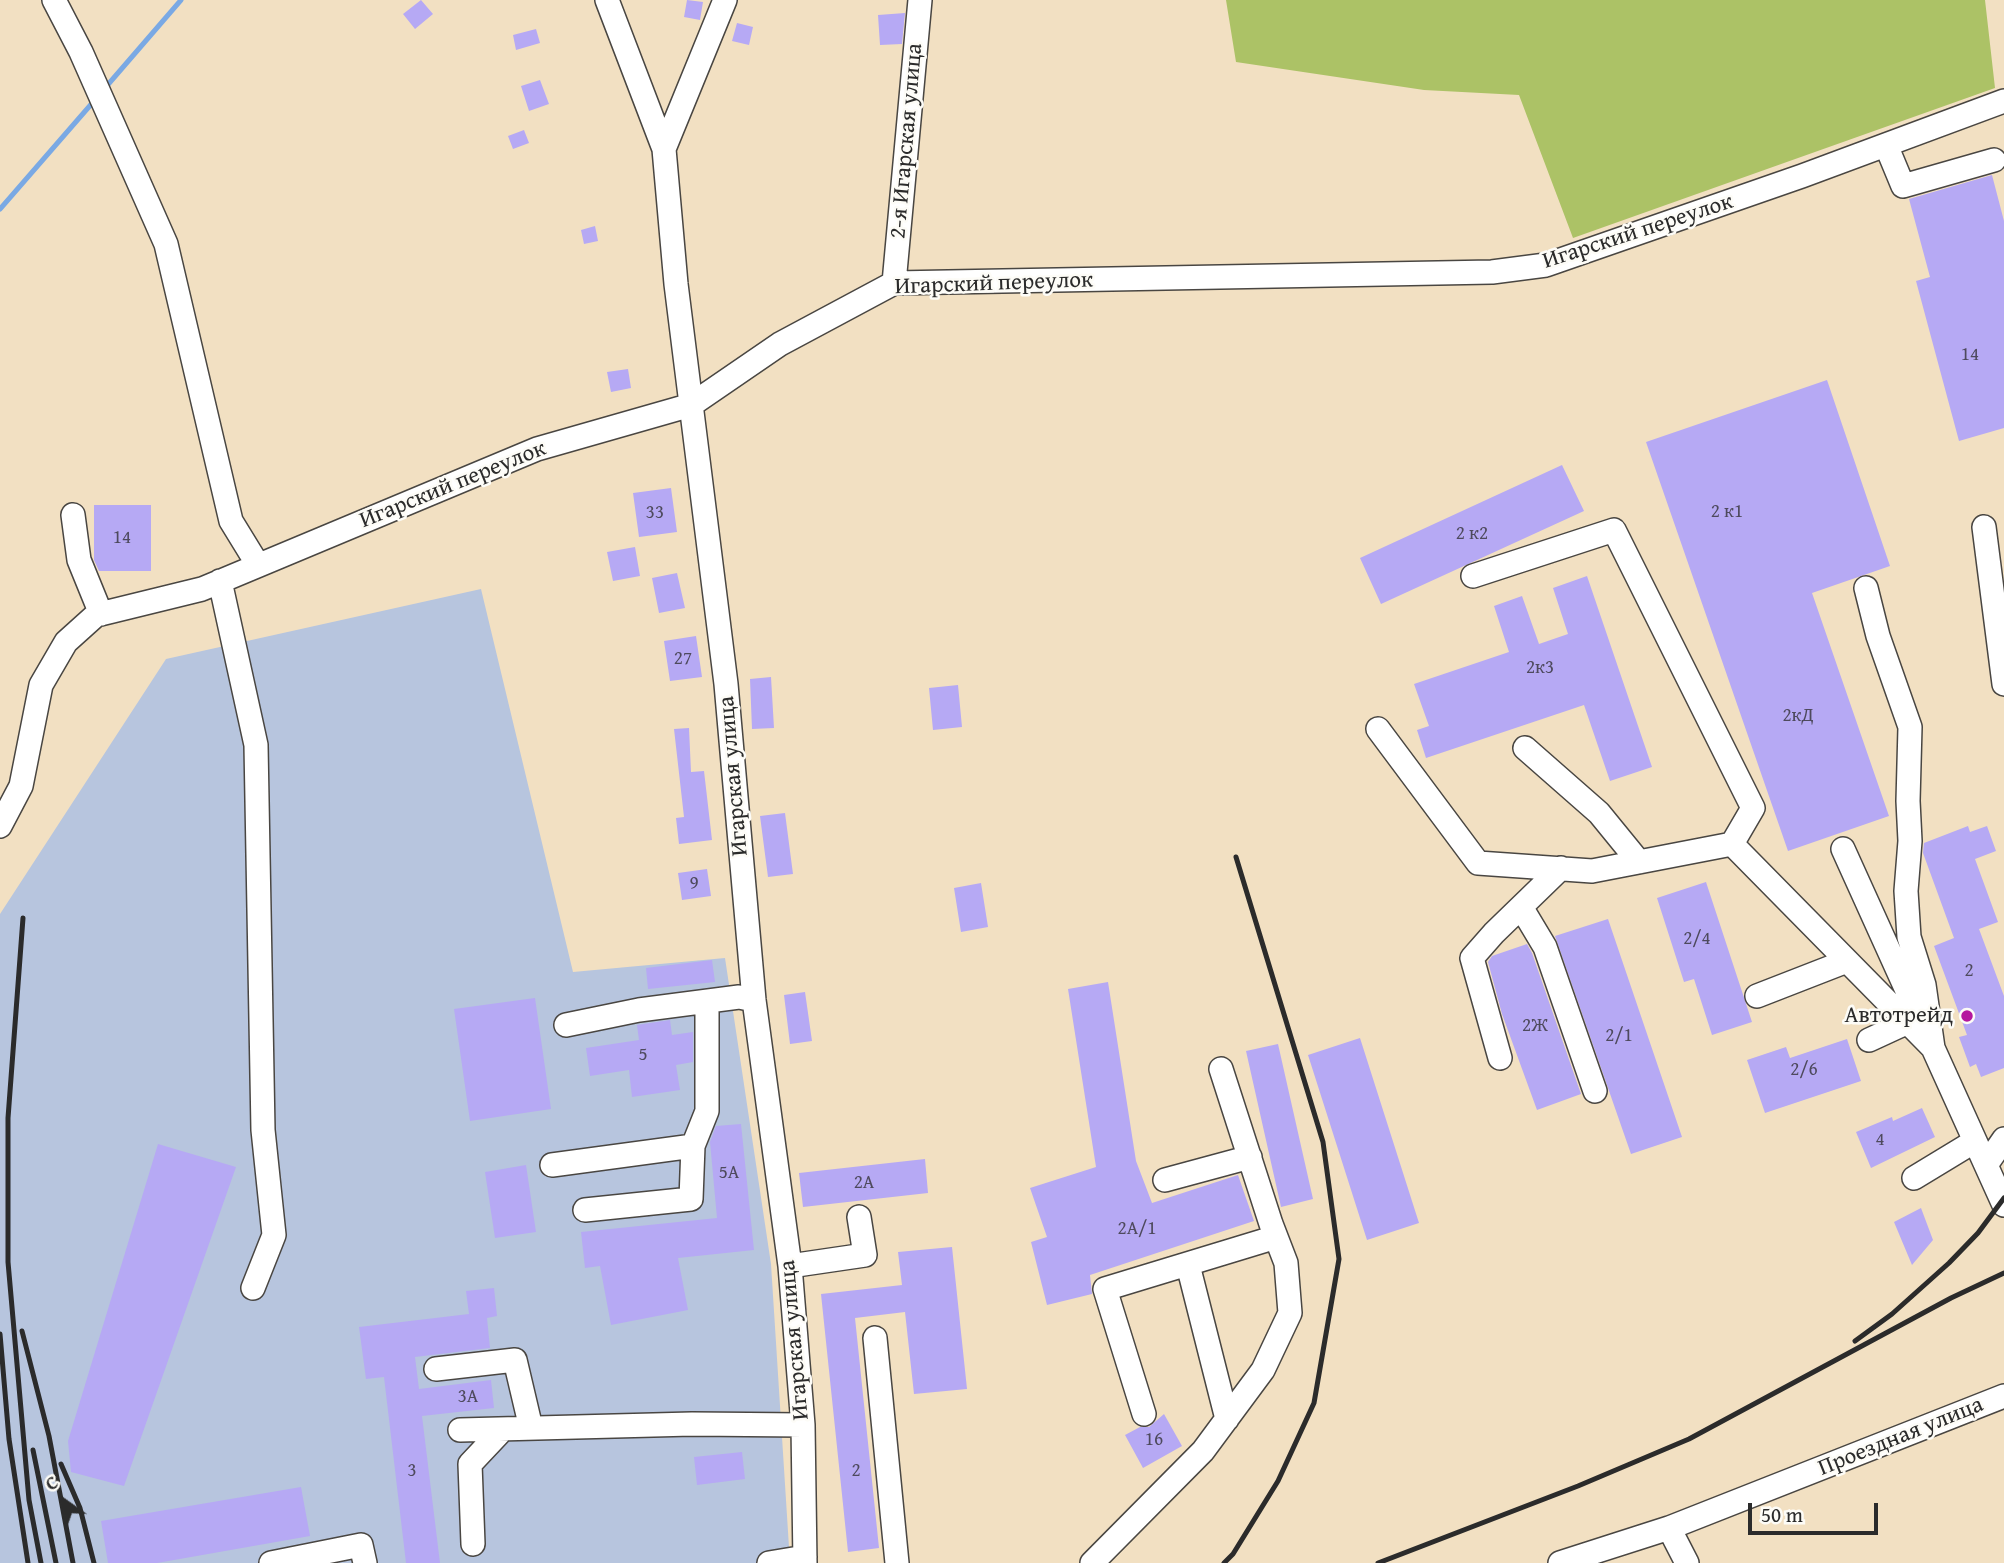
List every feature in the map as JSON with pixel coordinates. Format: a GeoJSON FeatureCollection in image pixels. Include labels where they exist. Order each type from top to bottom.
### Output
{"type":"FeatureCollection","features":[{"type":"Feature","properties":{"kind":"street"},"geometry":{"type":"LineString","coordinates":[[54,0],[82,52],[166,244],[231,521],[258,565]]}},
{"type":"Feature","properties":{"kind":"street","name":"Игарская улица"},"geometry":{"type":"LineString","coordinates":[[607,0],[664,149],[676,284],[726,684],[754,1000],[790,1266],[803,1425],[805,1560]]}},
{"type":"Feature","properties":{"kind":"street"},"geometry":{"type":"LineString","coordinates":[[664,149],[725,0]]}},
{"type":"Feature","properties":{"kind":"street","name":"2-я Игарская улица"},"geometry":{"type":"LineString","coordinates":[[894,283],[920,0]]}},
{"type":"Feature","properties":{"kind":"street","name":"Игарский переулок"},"geometry":{"type":"LineString","coordinates":[[0,826],[21,786],[41,685],[66,642],[96,615],[202,589],[537,449],[691,405],[780,344],[894,283],[1492,272],[1546,265],[1802,176],[2004,101]]}},
{"type":"Feature","properties":{"kind":"street"},"geometry":{"type":"LineString","coordinates":[[1886,145],[1903,186],[1994,160]]}},
{"type":"Feature","properties":{"kind":"street"},"geometry":{"type":"LineString","coordinates":[[74,515],[79,560],[101,614]]}},
{"type":"Feature","properties":{"kind":"street"},"geometry":{"type":"LineString","coordinates":[[1984,527],[2000,635],[2004,684]]}},
{"type":"Feature","properties":{"kind":"street"},"geometry":{"type":"LineString","coordinates":[[1378,729],[1478,863],[1592,871],[1732,844],[1753,808],[1614,530],[1473,576]]}},
{"type":"Feature","properties":{"kind":"street"},"geometry":{"type":"LineString","coordinates":[[220,580],[256,745],[263,1130],[274,1235],[253,1288]]}},
{"type":"Feature","properties":{"kind":"street"},"geometry":{"type":"LineString","coordinates":[[1866,588],[1878,636],[1910,727],[1910,841],[1906,891],[1909,937],[1924,985],[1933,1048]]}},
{"type":"Feature","properties":{"kind":"street"},"geometry":{"type":"LineString","coordinates":[[1525,748],[1599,813],[1639,862]]}},
{"type":"Feature","properties":{"kind":"street"},"geometry":{"type":"LineString","coordinates":[[1732,844],[1933,1048]]}},
{"type":"Feature","properties":{"kind":"street"},"geometry":{"type":"LineString","coordinates":[[1843,849],[2004,1205]]}},
{"type":"Feature","properties":{"kind":"street"},"geometry":{"type":"LineString","coordinates":[[1500,1058],[1472,958],[1561,869]]}},
{"type":"Feature","properties":{"kind":"street"},"geometry":{"type":"LineString","coordinates":[[1521,907],[1545,947],[1595,1091]]}},
{"type":"Feature","properties":{"kind":"street"},"geometry":{"type":"LineString","coordinates":[[1757,996],[1847,961]]}},
{"type":"Feature","properties":{"kind":"street"},"geometry":{"type":"LineString","coordinates":[[566,1025],[639,1010],[739,997],[754,1000]]}},
{"type":"Feature","properties":{"kind":"street"},"geometry":{"type":"LineString","coordinates":[[585,1210],[691,1199],[693,1146],[707,1111],[707,1002]]}},
{"type":"Feature","properties":{"kind":"street"},"geometry":{"type":"LineString","coordinates":[[1869,1040],[1908,1022]]}},
{"type":"Feature","properties":{"kind":"street"},"geometry":{"type":"LineString","coordinates":[[1092,1563],[1203,1451],[1264,1370],[1290,1313],[1286,1262],[1221,1069]]}},
{"type":"Feature","properties":{"kind":"street"},"geometry":{"type":"LineString","coordinates":[[1986,1166],[2004,1139]]}},
{"type":"Feature","properties":{"kind":"street"},"geometry":{"type":"LineString","coordinates":[[1914,1178],[1975,1141]]}},
{"type":"Feature","properties":{"kind":"street"},"geometry":{"type":"LineString","coordinates":[[552,1165],[693,1146]]}},
{"type":"Feature","properties":{"kind":"street"},"geometry":{"type":"LineString","coordinates":[[1165,1180],[1250,1157]]}},
{"type":"Feature","properties":{"kind":"street"},"geometry":{"type":"LineString","coordinates":[[790,1266],[865,1255],[859,1217]]}},
{"type":"Feature","properties":{"kind":"street"},"geometry":{"type":"LineString","coordinates":[[1144,1414],[1105,1289],[1276,1237]]}},
{"type":"Feature","properties":{"kind":"street"},"geometry":{"type":"LineString","coordinates":[[1188,1265],[1227,1419]]}},
{"type":"Feature","properties":{"kind":"street"},"geometry":{"type":"LineString","coordinates":[[875,1338],[897,1563]]}},
{"type":"Feature","properties":{"kind":"street"},"geometry":{"type":"LineString","coordinates":[[436,1369],[515,1360],[531,1428]]}},
{"type":"Feature","properties":{"kind":"street","name":"Проездная улица"},"geometry":{"type":"LineString","coordinates":[[1560,1563],[1669,1528],[2004,1396]]}},
{"type":"Feature","properties":{"kind":"street"},"geometry":{"type":"LineString","coordinates":[[460,1430],[692,1424],[803,1425]]}},
{"type":"Feature","properties":{"kind":"street"},"geometry":{"type":"LineString","coordinates":[[473,1544],[470,1464],[503,1429]]}},
{"type":"Feature","properties":{"kind":"street"},"geometry":{"type":"LineString","coordinates":[[1669,1528],[1687,1563]]}},
{"type":"Feature","properties":{"kind":"street"},"geometry":{"type":"LineString","coordinates":[[271,1563],[361,1545],[365,1563]]}},
{"type":"Feature","properties":{"kind":"street"},"geometry":{"type":"LineString","coordinates":[[769,1563],[805,1560]]}},
{"type":"Feature","properties":{"kind":"shaded area"},"geometry":{"type":"Polygon","coordinates":[[[481,589],[573,972],[725,958],[771,1264],[790,1563],[0,1563],[0,914],[166,659],[481,589]]]}},
{"type":"Feature","properties":{"kind":"green space"},"geometry":{"type":"Polygon","coordinates":[[[1226,0],[1985,0],[1995,88],[1573,238],[1519,95],[1424,90],[1236,62],[1226,0]]]}},
{"type":"Feature","properties":{"kind":"building"},"geometry":{"type":"Polygon","coordinates":[[[421,0],[433,14],[415,29],[403,14],[421,0]]]}},
{"type":"Feature","properties":{"kind":"building"},"geometry":{"type":"Polygon","coordinates":[[[687,0],[703,2],[700,20],[684,17],[687,0]]]}},
{"type":"Feature","properties":{"kind":"building"},"geometry":{"type":"Polygon","coordinates":[[[905,13],[902,44],[880,45],[878,15],[905,13]]]}},
{"type":"Feature","properties":{"kind":"building"},"geometry":{"type":"Polygon","coordinates":[[[737,23],[753,27],[749,45],[732,41],[737,23]]]}},
{"type":"Feature","properties":{"kind":"building"},"geometry":{"type":"Polygon","coordinates":[[[536,29],[540,43],[516,50],[513,35],[536,29]]]}},
{"type":"Feature","properties":{"kind":"building"},"geometry":{"type":"Polygon","coordinates":[[[540,80],[549,104],[529,111],[521,86],[540,80]]]}},
{"type":"Feature","properties":{"kind":"building"},"geometry":{"type":"Polygon","coordinates":[[[524,130],[529,143],[513,149],[508,136],[524,130]]]}},
{"type":"Feature","properties":{"kind":"building"},"geometry":{"type":"Polygon","coordinates":[[[1992,175],[2004,221],[2004,428],[1959,441],[1916,281],[1930,277],[1909,199],[1992,175]]]}},
{"type":"Feature","properties":{"kind":"building"},"geometry":{"type":"Polygon","coordinates":[[[595,226],[598,241],[584,244],[581,230],[595,226]]]}},
{"type":"Feature","properties":{"kind":"building"},"geometry":{"type":"Polygon","coordinates":[[[628,369],[631,388],[611,392],[607,372],[628,369]]]}},
{"type":"Feature","properties":{"kind":"building"},"geometry":{"type":"Polygon","coordinates":[[[1827,380],[1890,566],[1812,593],[1889,816],[1788,851],[1646,442],[1827,380]]]}},
{"type":"Feature","properties":{"kind":"building"},"geometry":{"type":"Polygon","coordinates":[[[1562,465],[1584,511],[1381,604],[1360,558],[1562,465]]]}},
{"type":"Feature","properties":{"kind":"building"},"geometry":{"type":"Polygon","coordinates":[[[671,488],[677,532],[639,537],[633,493],[671,488]]]}},
{"type":"Feature","properties":{"kind":"building"},"geometry":{"type":"Polygon","coordinates":[[[94,505],[151,505],[151,571],[99,571],[94,560],[94,505]]]}},
{"type":"Feature","properties":{"kind":"building"},"geometry":{"type":"Polygon","coordinates":[[[635,547],[640,576],[613,581],[607,552],[635,547]]]}},
{"type":"Feature","properties":{"kind":"building"},"geometry":{"type":"Polygon","coordinates":[[[677,573],[685,608],[659,613],[652,578],[677,573]]]}},
{"type":"Feature","properties":{"kind":"building"},"geometry":{"type":"Polygon","coordinates":[[[1587,576],[1652,767],[1610,781],[1584,705],[1426,758],[1417,730],[1429,726],[1414,684],[1509,652],[1494,606],[1522,596],[1539,644],[1568,634],[1553,588],[1587,576]]]}},
{"type":"Feature","properties":{"kind":"building"},"geometry":{"type":"Polygon","coordinates":[[[696,636],[702,677],[670,681],[664,641],[696,636]]]}},
{"type":"Feature","properties":{"kind":"building"},"geometry":{"type":"Polygon","coordinates":[[[771,677],[774,728],[752,729],[750,679],[771,677]]]}},
{"type":"Feature","properties":{"kind":"building"},"geometry":{"type":"Polygon","coordinates":[[[958,685],[962,727],[933,730],[929,688],[958,685]]]}},
{"type":"Feature","properties":{"kind":"building"},"geometry":{"type":"Polygon","coordinates":[[[689,728],[691,772],[704,771],[712,840],[679,844],[676,818],[684,817],[674,729],[689,728]]]}},
{"type":"Feature","properties":{"kind":"building"},"geometry":{"type":"Polygon","coordinates":[[[785,813],[793,874],[768,877],[760,816],[785,813]]]}},
{"type":"Feature","properties":{"kind":"building"},"geometry":{"type":"Polygon","coordinates":[[[1968,826],[1970,832],[1987,826],[1996,851],[1975,859],[1998,922],[1979,929],[2004,996],[2004,1068],[1981,1077],[1976,1064],[1970,1067],[1959,1037],[1967,1035],[1934,946],[1954,938],[1923,853],[1924,843],[1968,826]]]}},
{"type":"Feature","properties":{"kind":"building"},"geometry":{"type":"Polygon","coordinates":[[[707,869],[711,896],[682,900],[678,873],[707,869]]]}},
{"type":"Feature","properties":{"kind":"building"},"geometry":{"type":"Polygon","coordinates":[[[1706,882],[1752,1022],[1712,1035],[1694,979],[1684,982],[1657,898],[1706,882]]]}},
{"type":"Feature","properties":{"kind":"building"},"geometry":{"type":"Polygon","coordinates":[[[981,883],[988,927],[961,932],[954,888],[981,883]]]}},
{"type":"Feature","properties":{"kind":"building"},"geometry":{"type":"Polygon","coordinates":[[[1608,919],[1682,1137],[1631,1154],[1555,936],[1608,919]]]}},
{"type":"Feature","properties":{"kind":"building"},"geometry":{"type":"Polygon","coordinates":[[[1527,944],[1581,1094],[1537,1110],[1502,1014],[1488,962],[1492,956],[1527,944]]]}},
{"type":"Feature","properties":{"kind":"building"},"geometry":{"type":"Polygon","coordinates":[[[712,960],[715,982],[648,989],[646,968],[712,960]]]}},
{"type":"Feature","properties":{"kind":"building"},"geometry":{"type":"Polygon","coordinates":[[[1108,982],[1136,1161],[1152,1203],[1238,1175],[1254,1221],[1090,1275],[1092,1294],[1047,1305],[1031,1242],[1047,1237],[1030,1188],[1096,1167],[1068,989],[1108,982]]]}},
{"type":"Feature","properties":{"kind":"building"},"geometry":{"type":"Polygon","coordinates":[[[805,992],[812,1041],[790,1044],[784,995],[805,992]]]}},
{"type":"Feature","properties":{"kind":"building"},"geometry":{"type":"Polygon","coordinates":[[[535,998],[551,1109],[470,1121],[454,1009],[535,998]]]}},
{"type":"Feature","properties":{"kind":"building"},"geometry":{"type":"Polygon","coordinates":[[[670,1020],[672,1035],[693,1032],[693,1062],[676,1065],[680,1090],[632,1097],[629,1070],[590,1076],[586,1048],[639,1040],[637,1025],[670,1020]]]}},
{"type":"Feature","properties":{"kind":"building"},"geometry":{"type":"Polygon","coordinates":[[[1360,1038],[1419,1223],[1367,1240],[1308,1055],[1360,1038]]]}},
{"type":"Feature","properties":{"kind":"building"},"geometry":{"type":"Polygon","coordinates":[[[1847,1039],[1861,1081],[1765,1113],[1747,1060],[1786,1047],[1790,1058],[1847,1039]]]}},
{"type":"Feature","properties":{"kind":"building"},"geometry":{"type":"Polygon","coordinates":[[[1278,1044],[1313,1199],[1281,1207],[1246,1051],[1278,1044]]]}},
{"type":"Feature","properties":{"kind":"building"},"geometry":{"type":"Polygon","coordinates":[[[1922,1108],[1935,1137],[1871,1168],[1856,1132],[1892,1117],[1893,1121],[1922,1108]]]}},
{"type":"Feature","properties":{"kind":"building"},"geometry":{"type":"Polygon","coordinates":[[[741,1124],[754,1250],[678,1258],[688,1310],[611,1325],[600,1266],[585,1268],[581,1232],[717,1218],[710,1142],[716,1126],[741,1124]]]}},
{"type":"Feature","properties":{"kind":"building"},"geometry":{"type":"Polygon","coordinates":[[[158,1144],[236,1167],[124,1486],[71,1472],[68,1441],[158,1144]]]}},
{"type":"Feature","properties":{"kind":"building"},"geometry":{"type":"Polygon","coordinates":[[[925,1159],[928,1193],[803,1207],[799,1173],[925,1159]]]}},
{"type":"Feature","properties":{"kind":"building"},"geometry":{"type":"Polygon","coordinates":[[[526,1165],[536,1232],[495,1238],[485,1172],[526,1165]]]}},
{"type":"Feature","properties":{"kind":"building"},"geometry":{"type":"Polygon","coordinates":[[[1921,1208],[1933,1240],[1912,1265],[1894,1222],[1921,1208]]]}},
{"type":"Feature","properties":{"kind":"building"},"geometry":{"type":"Polygon","coordinates":[[[952,1247],[967,1389],[914,1394],[905,1312],[855,1318],[879,1548],[848,1552],[821,1294],[902,1285],[898,1252],[952,1247]]]}},
{"type":"Feature","properties":{"kind":"building"},"geometry":{"type":"Polygon","coordinates":[[[494,1288],[497,1316],[487,1318],[490,1348],[415,1357],[419,1389],[491,1380],[494,1408],[422,1416],[440,1563],[406,1563],[384,1377],[366,1379],[359,1327],[469,1314],[466,1291],[494,1288]]]}},
{"type":"Feature","properties":{"kind":"building"},"geometry":{"type":"Polygon","coordinates":[[[1164,1414],[1182,1446],[1143,1468],[1125,1435],[1140,1427],[1149,1427],[1164,1414]]]}},
{"type":"Feature","properties":{"kind":"building"},"geometry":{"type":"Polygon","coordinates":[[[742,1452],[745,1479],[697,1485],[694,1457],[742,1452]]]}},
{"type":"Feature","properties":{"kind":"building"},"geometry":{"type":"Polygon","coordinates":[[[301,1487],[310,1536],[157,1563],[108,1563],[101,1521],[301,1487]]]}},
{"type":"Feature","properties":{"kind":"waterway"},"geometry":{"type":"LineString","coordinates":[[105,88],[181,0]]}},
{"type":"Feature","properties":{"kind":"waterway"},"geometry":{"type":"LineString","coordinates":[[0,209],[94,101]]}},
{"type":"Feature","properties":{"kind":"railway"},"geometry":{"type":"LineString","coordinates":[[1224,1563],[1233,1554],[1278,1481],[1314,1403],[1339,1259],[1323,1142],[1236,857]]}},
{"type":"Feature","properties":{"kind":"railway"},"geometry":{"type":"LineString","coordinates":[[23,918],[8,1118],[8,1262],[29,1500],[41,1563]]}},
{"type":"Feature","properties":{"kind":"railway"},"geometry":{"type":"LineString","coordinates":[[1855,1341],[1892,1314],[1949,1263],[1978,1233],[2004,1198]]}},
{"type":"Feature","properties":{"kind":"railway"},"geometry":{"type":"LineString","coordinates":[[1378,1563],[1578,1486],[1689,1439],[1951,1298],[2004,1273]]}},
{"type":"Feature","properties":{"kind":"railway"},"geometry":{"type":"LineString","coordinates":[[22,1331],[49,1436],[73,1563]]}},
{"type":"Feature","properties":{"kind":"railway"},"geometry":{"type":"LineString","coordinates":[[0,1334],[9,1439],[28,1563]]}},
{"type":"Feature","properties":{"kind":"railway"},"geometry":{"type":"LineString","coordinates":[[33,1450],[56,1563]]}},
{"type":"Feature","properties":{"kind":"railway"},"geometry":{"type":"LineString","coordinates":[[61,1464],[80,1508],[94,1563]]}},
{"type":"Feature","properties":{"kind":"place","name":"Автотрейд"},"geometry":{"type":"Point","coordinates":[1967,1016]}}]}
